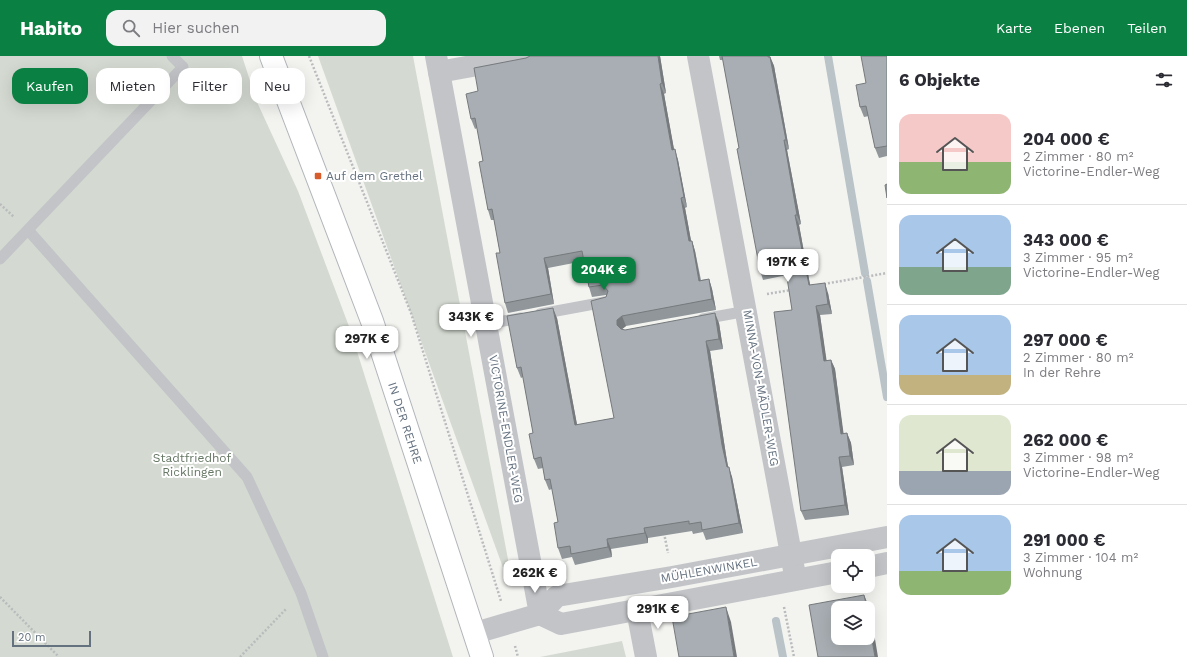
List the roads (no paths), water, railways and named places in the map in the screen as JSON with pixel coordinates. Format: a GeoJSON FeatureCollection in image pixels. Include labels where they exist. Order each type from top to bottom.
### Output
{"type":"FeatureCollection","features":[{"type":"Feature","properties":{"kind":"street","name":"IN DER REHRE"},"geometry":{"type":"LineString","coordinates":[[271,56],[372,321],[482,657]]}},
{"type":"Feature","properties":{"kind":"street"},"geometry":{"type":"LineString","coordinates":[[437,64],[527,56]]}},
{"type":"Feature","properties":{"kind":"street","name":"MINNA-VON-MÄDLER-WEG"},"geometry":{"type":"LineString","coordinates":[[698,56],[746,305],[791,555]]}},
{"type":"Feature","properties":{"kind":"street","name":"VICTORINE-ENDLER-WEG"},"geometry":{"type":"LineString","coordinates":[[437,64],[540,614]]}},
{"type":"Feature","properties":{"kind":"street","name":"MÜHLENWINKEL"},"geometry":{"type":"LineString","coordinates":[[475,633],[540,614],[557,596],[887,538]]}},
{"type":"Feature","properties":{"kind":"street"},"geometry":{"type":"LineString","coordinates":[[788,581],[791,555]]}},
{"type":"Feature","properties":{"kind":"street"},"geometry":{"type":"LineString","coordinates":[[875,566],[887,563]]}},
{"type":"Feature","properties":{"kind":"street","name":"MÜHLENWINKEL"},"geometry":{"type":"LineString","coordinates":[[540,614],[561,624],[831,573]]}},
{"type":"Feature","properties":{"kind":"street"},"geometry":{"type":"LineString","coordinates":[[637,610],[646,657]]}},
{"type":"Feature","properties":{"kind":"lane"},"geometry":{"type":"LineString","coordinates":[[0,259],[183,67],[172,56]]}},
{"type":"Feature","properties":{"kind":"lane"},"geometry":{"type":"LineString","coordinates":[[28,230],[247,477],[301,593],[323,657]]}},
{"type":"Feature","properties":{"kind":"lane"},"geometry":{"type":"LineString","coordinates":[[486,324],[605,302]]}},
{"type":"Feature","properties":{"kind":"lane"},"geometry":{"type":"LineString","coordinates":[[694,320],[746,305]]}},
{"type":"Feature","properties":{"kind":"waterway"},"geometry":{"type":"LineString","coordinates":[[828,56],[865,273]]}},
{"type":"Feature","properties":{"kind":"waterway"},"geometry":{"type":"LineString","coordinates":[[867,281],[887,397]]}},
{"type":"Feature","properties":{"kind":"waterway"},"geometry":{"type":"LineString","coordinates":[[776,621],[783,657]]}},
{"type":"Feature","properties":{"kind":"place","name":"Auf dem Grethel"},"geometry":{"type":"Point","coordinates":[318,176]}},
{"type":"Feature","properties":{"kind":"park label","name":"Stadtfriedhof Ricklingen"},"geometry":{"type":"Point","coordinates":[192,465]}}]}
